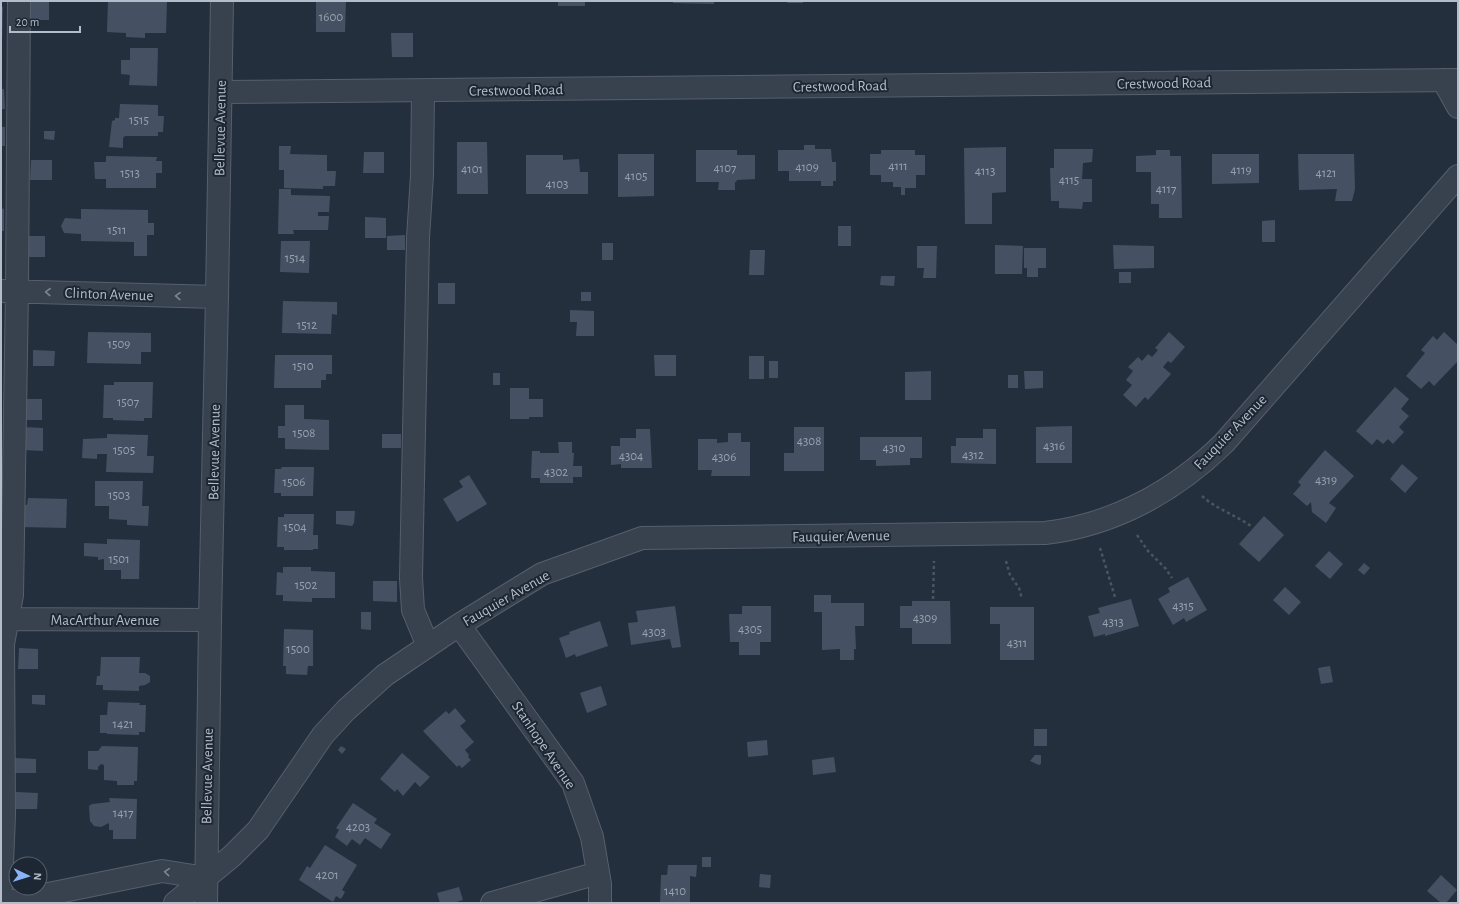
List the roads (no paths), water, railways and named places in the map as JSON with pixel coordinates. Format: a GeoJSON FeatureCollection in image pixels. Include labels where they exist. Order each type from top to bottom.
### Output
{"type":"FeatureCollection","features":[{"type":"Feature","properties":{"kind":"street"},"geometry":{"type":"LineString","coordinates":[[1,887],[4,815],[2,760],[3,644],[4,619],[12,594],[7,456],[10,118],[19,1]]}},
{"type":"Feature","properties":{"kind":"street","name":"Bellevue Avenue"},"geometry":{"type":"LineString","coordinates":[[206,903],[222,1]]}},
{"type":"Feature","properties":{"kind":"street"},"geometry":{"type":"LineString","coordinates":[[1450,80],[1458,107]]}},
{"type":"Feature","properties":{"kind":"street","name":"Crestwood Road"},"geometry":{"type":"LineString","coordinates":[[221,92],[1450,80]]}},
{"type":"Feature","properties":{"kind":"street"},"geometry":{"type":"LineString","coordinates":[[423,91],[422,175],[418,238],[411,578],[412,610],[428,646]]}},
{"type":"Feature","properties":{"kind":"street","name":"Fauquier Avenue"},"geometry":{"type":"LineString","coordinates":[[176,903],[232,856],[258,830],[323,735],[346,710],[385,675],[460,625],[542,574],[642,538],[1034,534],[1062,531],[1080,527],[1124,511],[1152,498],[1171,487],[1208,458],[1224,443],[1458,176]]}},
{"type":"Feature","properties":{"kind":"street","name":"Clinton Avenue"},"geometry":{"type":"LineString","coordinates":[[9,291],[217,297]]}},
{"type":"Feature","properties":{"kind":"street","name":"MacArthur Avenue"},"geometry":{"type":"LineString","coordinates":[[4,619],[210,620]]}},
{"type":"Feature","properties":{"kind":"street","name":"Stanhope Avenue"},"geometry":{"type":"LineString","coordinates":[[460,625],[573,783],[592,837],[600,884],[600,903]]}},
{"type":"Feature","properties":{"kind":"street"},"geometry":{"type":"LineString","coordinates":[[4,903],[162,871],[206,878]]}},
{"type":"Feature","properties":{"kind":"street"},"geometry":{"type":"LineString","coordinates":[[492,903],[598,873]]}}]}
